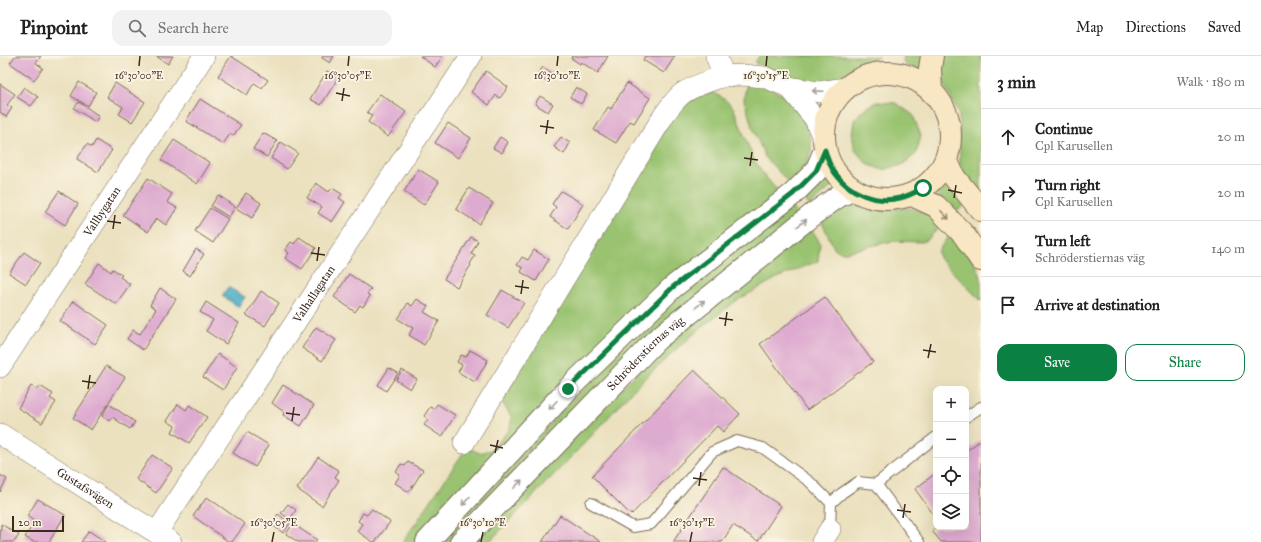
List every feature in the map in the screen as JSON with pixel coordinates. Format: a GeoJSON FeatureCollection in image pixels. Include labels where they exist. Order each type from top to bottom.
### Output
{"type":"FeatureCollection","features":[{"type":"Feature","properties":{"kind":"main road"},"geometry":{"type":"LineString","coordinates":[[931,91],[930,68],[932,56]]}},
{"type":"Feature","properties":{"kind":"main road"},"geometry":{"type":"LineString","coordinates":[[891,64],[898,74],[921,83],[931,91],[939,100],[945,111],[949,123],[950,135],[946,159],[933,180],[912,194],[888,200],[864,196],[852,190],[835,173],[829,162],[824,144],[824,125],[833,102],[846,88],[861,78],[873,75],[891,64]]}},
{"type":"Feature","properties":{"kind":"main road"},"geometry":{"type":"LineString","coordinates":[[946,159],[954,177],[981,210]]}},
{"type":"Feature","properties":{"kind":"main road"},"geometry":{"type":"LineString","coordinates":[[912,194],[936,206],[964,235],[981,260]]}},
{"type":"Feature","properties":{"kind":"street","name":"Vallbygatan"},"geometry":{"type":"LineString","coordinates":[[0,367],[204,56]]}},
{"type":"Feature","properties":{"kind":"street","name":"Valhallagatan"},"geometry":{"type":"LineString","coordinates":[[164,537],[471,56]]}},
{"type":"Feature","properties":{"kind":"street"},"geometry":{"type":"LineString","coordinates":[[716,56],[724,76]]}},
{"type":"Feature","properties":{"kind":"street"},"geometry":{"type":"LineString","coordinates":[[464,443],[673,102],[683,93],[694,87],[724,76],[743,75],[764,77],[789,88],[819,92],[846,88]]}},
{"type":"Feature","properties":{"kind":"street"},"geometry":{"type":"LineString","coordinates":[[427,542],[568,389],[673,287],[793,194],[816,171],[824,144],[815,119],[789,88]]}},
{"type":"Feature","properties":{"kind":"street","name":"Schröderstiernas väg"},"geometry":{"type":"LineString","coordinates":[[462,542],[656,340],[812,215],[839,196],[852,190]]}},
{"type":"Feature","properties":{"kind":"street","name":"Gustafsvägen"},"geometry":{"type":"LineString","coordinates":[[0,434],[164,537]]}},
{"type":"Feature","properties":{"kind":"lane"},"geometry":{"type":"LineString","coordinates":[[969,415],[981,407]]}},
{"type":"Feature","properties":{"kind":"lane"},"geometry":{"type":"LineString","coordinates":[[826,535],[831,503],[842,493],[858,482],[876,484],[933,439]]}},
{"type":"Feature","properties":{"kind":"lane"},"geometry":{"type":"LineString","coordinates":[[591,503],[633,527],[651,524],[712,452],[738,441],[763,448],[810,482],[831,503]]}},
{"type":"Feature","properties":{"kind":"lane"},"geometry":{"type":"LineString","coordinates":[[876,484],[919,542]]}},
{"type":"Feature","properties":{"kind":"green space"},"geometry":{"type":"Polygon","coordinates":[[[759,56],[880,56],[874,61],[858,66],[838,79],[819,84],[796,79],[755,63],[759,56]]]}},
{"type":"Feature","properties":{"kind":"green space"},"geometry":{"type":"Polygon","coordinates":[[[904,56],[924,56],[921,68],[919,70],[905,65],[903,62],[904,56]]]}},
{"type":"Feature","properties":{"kind":"green space"},"geometry":{"type":"Polygon","coordinates":[[[941,56],[981,56],[981,189],[975,193],[960,166],[959,115],[940,74],[941,56]]]}},
{"type":"Feature","properties":{"kind":"green space"},"geometry":{"type":"Polygon","coordinates":[[[749,78],[787,97],[802,117],[807,128],[811,139],[811,151],[807,164],[791,185],[765,157],[752,126],[744,100],[745,90],[749,78]]]}},
{"type":"Feature","properties":{"kind":"green space"},"geometry":{"type":"Polygon","coordinates":[[[706,88],[724,99],[733,107],[754,160],[764,175],[781,195],[679,272],[620,321],[579,369],[416,542],[402,542],[467,447],[479,453],[491,450],[509,430],[512,418],[502,402],[503,398],[673,116],[706,88]]]}},
{"type":"Feature","properties":{"kind":"green space"},"geometry":{"type":"Polygon","coordinates":[[[877,102],[896,103],[913,115],[921,136],[916,154],[902,165],[882,170],[867,164],[855,150],[852,135],[854,120],[864,109],[877,102]]]}},
{"type":"Feature","properties":{"kind":"green space"},"geometry":{"type":"Polygon","coordinates":[[[822,175],[832,186],[810,206],[801,196],[822,175]]]}},
{"type":"Feature","properties":{"kind":"green space"},"geometry":{"type":"Polygon","coordinates":[[[944,182],[965,204],[955,213],[935,192],[944,182]]]}},
{"type":"Feature","properties":{"kind":"green space"},"geometry":{"type":"Polygon","coordinates":[[[790,205],[799,216],[452,542],[439,542],[653,314],[790,205]]]}},
{"type":"Feature","properties":{"kind":"green space"},"geometry":{"type":"Polygon","coordinates":[[[850,205],[889,210],[908,208],[922,211],[943,224],[928,239],[922,242],[892,241],[842,253],[834,248],[819,216],[838,206],[850,205]]]}},
{"type":"Feature","properties":{"kind":"green space"},"geometry":{"type":"Polygon","coordinates":[[[808,226],[820,243],[818,261],[777,278],[736,301],[708,322],[672,353],[629,394],[598,429],[489,542],[474,542],[652,357],[808,226]]]}},
{"type":"Feature","properties":{"kind":"green space"},"geometry":{"type":"Polygon","coordinates":[[[953,233],[975,264],[981,277],[981,301],[939,258],[938,251],[953,233]]]}},
{"type":"Feature","properties":{"kind":"water"},"geometry":{"type":"Polygon","coordinates":[[[228,287],[245,297],[239,307],[222,296],[228,287]]]}},
{"type":"Feature","properties":{"kind":"building"},"geometry":{"type":"Polygon","coordinates":[[[15,56],[41,56],[36,63],[43,68],[34,80],[10,63],[15,56]]]}},
{"type":"Feature","properties":{"kind":"building"},"geometry":{"type":"Polygon","coordinates":[[[156,56],[173,56],[168,64],[156,56]]]}},
{"type":"Feature","properties":{"kind":"building"},"geometry":{"type":"Polygon","coordinates":[[[231,56],[268,80],[262,88],[254,83],[247,95],[218,76],[231,56]]]}},
{"type":"Feature","properties":{"kind":"building"},"geometry":{"type":"Polygon","coordinates":[[[323,56],[334,56],[330,63],[322,58],[323,56]]]}},
{"type":"Feature","properties":{"kind":"building"},"geometry":{"type":"Polygon","coordinates":[[[420,56],[443,56],[435,67],[420,56]]]}},
{"type":"Feature","properties":{"kind":"building"},"geometry":{"type":"Polygon","coordinates":[[[572,56],[608,56],[598,73],[581,62],[580,64],[571,58],[572,56]]]}},
{"type":"Feature","properties":{"kind":"building"},"geometry":{"type":"Polygon","coordinates":[[[645,56],[675,56],[664,73],[643,60],[645,56]]]}},
{"type":"Feature","properties":{"kind":"building"},"geometry":{"type":"Polygon","coordinates":[[[543,67],[553,74],[547,82],[537,75],[543,67]]]}},
{"type":"Feature","properties":{"kind":"building"},"geometry":{"type":"Polygon","coordinates":[[[327,71],[338,78],[321,105],[310,99],[327,71]]]}},
{"type":"Feature","properties":{"kind":"building"},"geometry":{"type":"Polygon","coordinates":[[[486,71],[508,87],[500,98],[496,95],[489,105],[471,92],[486,71]]]}},
{"type":"Feature","properties":{"kind":"building"},"geometry":{"type":"Polygon","coordinates":[[[79,82],[96,92],[88,106],[71,96],[79,82]]]}},
{"type":"Feature","properties":{"kind":"building"},"geometry":{"type":"Polygon","coordinates":[[[115,83],[145,102],[132,122],[119,114],[123,107],[107,97],[115,83]]]}},
{"type":"Feature","properties":{"kind":"building"},"geometry":{"type":"Polygon","coordinates":[[[627,83],[650,98],[634,123],[630,121],[616,143],[594,130],[608,107],[611,109],[627,83]]]}},
{"type":"Feature","properties":{"kind":"building"},"geometry":{"type":"Polygon","coordinates":[[[0,84],[15,94],[7,105],[12,108],[6,117],[0,112],[0,84]]]}},
{"type":"Feature","properties":{"kind":"building"},"geometry":{"type":"Polygon","coordinates":[[[24,87],[38,97],[31,106],[17,97],[24,87]]]}},
{"type":"Feature","properties":{"kind":"building"},"geometry":{"type":"Polygon","coordinates":[[[576,87],[587,94],[581,104],[570,97],[576,87]]]}},
{"type":"Feature","properties":{"kind":"building"},"geometry":{"type":"Polygon","coordinates":[[[380,94],[406,112],[388,137],[368,122],[372,116],[367,112],[380,94]]]}},
{"type":"Feature","properties":{"kind":"building"},"geometry":{"type":"Polygon","coordinates":[[[540,96],[553,104],[548,112],[535,104],[540,96]]]}},
{"type":"Feature","properties":{"kind":"building"},"geometry":{"type":"Polygon","coordinates":[[[200,99],[241,125],[233,136],[230,134],[223,144],[186,121],[200,99]]]}},
{"type":"Feature","properties":{"kind":"building"},"geometry":{"type":"Polygon","coordinates":[[[79,102],[99,116],[95,122],[74,108],[79,102]]]}},
{"type":"Feature","properties":{"kind":"building"},"geometry":{"type":"Polygon","coordinates":[[[448,123],[471,138],[458,158],[435,143],[448,123]]]}},
{"type":"Feature","properties":{"kind":"building"},"geometry":{"type":"Polygon","coordinates":[[[263,133],[277,141],[267,157],[253,149],[263,133]]]}},
{"type":"Feature","properties":{"kind":"building"},"geometry":{"type":"Polygon","coordinates":[[[500,137],[508,142],[502,153],[493,148],[500,137]]]}},
{"type":"Feature","properties":{"kind":"building"},"geometry":{"type":"Polygon","coordinates":[[[561,137],[570,143],[564,154],[554,147],[561,137]]]}},
{"type":"Feature","properties":{"kind":"building"},"geometry":{"type":"Polygon","coordinates":[[[96,140],[112,150],[98,172],[77,159],[87,144],[92,147],[96,140]]]}},
{"type":"Feature","properties":{"kind":"building"},"geometry":{"type":"Polygon","coordinates":[[[174,140],[210,163],[197,184],[161,160],[174,140]]]}},
{"type":"Feature","properties":{"kind":"building"},"geometry":{"type":"Polygon","coordinates":[[[281,142],[298,153],[287,169],[271,158],[281,142]]]}},
{"type":"Feature","properties":{"kind":"building"},"geometry":{"type":"Polygon","coordinates":[[[418,169],[439,182],[424,205],[404,192],[418,169]]]}},
{"type":"Feature","properties":{"kind":"building"},"geometry":{"type":"Polygon","coordinates":[[[148,178],[172,194],[167,202],[177,208],[166,225],[156,218],[148,232],[123,215],[148,178]]]}},
{"type":"Feature","properties":{"kind":"building"},"geometry":{"type":"Polygon","coordinates":[[[316,183],[329,192],[332,188],[342,194],[339,198],[345,202],[332,222],[318,213],[322,207],[307,198],[316,183]]]}},
{"type":"Feature","properties":{"kind":"building"},"geometry":{"type":"Polygon","coordinates":[[[469,188],[493,203],[479,224],[456,209],[469,188]]]}},
{"type":"Feature","properties":{"kind":"building"},"geometry":{"type":"Polygon","coordinates":[[[59,191],[78,204],[65,225],[45,212],[59,191]]]}},
{"type":"Feature","properties":{"kind":"building"},"geometry":{"type":"Polygon","coordinates":[[[561,191],[583,204],[568,229],[550,217],[556,207],[552,204],[561,191]]]}},
{"type":"Feature","properties":{"kind":"building"},"geometry":{"type":"Polygon","coordinates":[[[246,193],[261,203],[252,218],[236,208],[246,193]]]}},
{"type":"Feature","properties":{"kind":"building"},"geometry":{"type":"Polygon","coordinates":[[[218,195],[235,207],[229,217],[211,206],[218,195]]]}},
{"type":"Feature","properties":{"kind":"building"},"geometry":{"type":"Polygon","coordinates":[[[210,208],[228,219],[213,243],[195,231],[210,208]]]}},
{"type":"Feature","properties":{"kind":"building"},"geometry":{"type":"Polygon","coordinates":[[[299,237],[316,248],[302,269],[285,258],[289,253],[285,250],[291,242],[294,244],[299,237]]]}},
{"type":"Feature","properties":{"kind":"building"},"geometry":{"type":"Polygon","coordinates":[[[471,237],[478,241],[471,254],[475,256],[457,287],[444,279],[471,237]]]}},
{"type":"Feature","properties":{"kind":"building"},"geometry":{"type":"Polygon","coordinates":[[[196,249],[204,254],[190,276],[183,271],[196,249]]]}},
{"type":"Feature","properties":{"kind":"building"},"geometry":{"type":"Polygon","coordinates":[[[534,250],[549,259],[536,281],[521,272],[523,268],[517,265],[522,257],[528,260],[534,250]]]}},
{"type":"Feature","properties":{"kind":"building"},"geometry":{"type":"Polygon","coordinates":[[[24,252],[40,263],[26,284],[9,273],[24,252]]]}},
{"type":"Feature","properties":{"kind":"building"},"geometry":{"type":"Polygon","coordinates":[[[99,263],[111,272],[113,269],[122,275],[120,277],[130,284],[116,304],[85,284],[99,263]]]}},
{"type":"Feature","properties":{"kind":"building"},"geometry":{"type":"Polygon","coordinates":[[[349,274],[371,289],[367,294],[370,296],[363,307],[360,305],[355,312],[334,297],[349,274]]]}},
{"type":"Feature","properties":{"kind":"building"},"geometry":{"type":"Polygon","coordinates":[[[160,288],[176,299],[143,350],[127,339],[133,330],[140,334],[156,309],[150,305],[160,288]]]}},
{"type":"Feature","properties":{"kind":"building"},"geometry":{"type":"Polygon","coordinates":[[[502,290],[524,303],[508,328],[487,315],[502,290]]]}},
{"type":"Feature","properties":{"kind":"building"},"geometry":{"type":"Polygon","coordinates":[[[261,291],[279,303],[265,326],[246,315],[261,291]]]}},
{"type":"Feature","properties":{"kind":"building"},"geometry":{"type":"Polygon","coordinates":[[[825,297],[873,362],[807,410],[760,344],[825,297]]]}},
{"type":"Feature","properties":{"kind":"building"},"geometry":{"type":"Polygon","coordinates":[[[417,299],[428,306],[424,312],[439,321],[424,345],[409,335],[413,328],[398,319],[408,303],[412,306],[417,299]]]}},
{"type":"Feature","properties":{"kind":"building"},"geometry":{"type":"Polygon","coordinates":[[[73,301],[108,325],[95,344],[60,321],[73,301]]]}},
{"type":"Feature","properties":{"kind":"building"},"geometry":{"type":"Polygon","coordinates":[[[206,302],[239,323],[226,344],[206,331],[213,320],[200,312],[206,302]]]}},
{"type":"Feature","properties":{"kind":"building"},"geometry":{"type":"Polygon","coordinates":[[[316,327],[336,340],[322,361],[302,348],[316,327]]]}},
{"type":"Feature","properties":{"kind":"building"},"geometry":{"type":"Polygon","coordinates":[[[470,350],[488,360],[475,382],[458,372],[462,365],[457,362],[461,355],[466,357],[470,350]]]}},
{"type":"Feature","properties":{"kind":"building"},"geometry":{"type":"Polygon","coordinates":[[[218,354],[237,367],[223,390],[203,377],[218,354]]]}},
{"type":"Feature","properties":{"kind":"building"},"geometry":{"type":"Polygon","coordinates":[[[106,366],[125,377],[91,430],[73,418],[106,366]]]}},
{"type":"Feature","properties":{"kind":"building"},"geometry":{"type":"Polygon","coordinates":[[[389,368],[398,373],[386,391],[378,385],[389,368]]]}},
{"type":"Feature","properties":{"kind":"building"},"geometry":{"type":"Polygon","coordinates":[[[402,370],[417,379],[410,389],[396,380],[402,370]]]}},
{"type":"Feature","properties":{"kind":"building"},"geometry":{"type":"Polygon","coordinates":[[[694,370],[740,414],[723,432],[717,426],[631,515],[592,476],[694,370]]]}},
{"type":"Feature","properties":{"kind":"building"},"geometry":{"type":"Polygon","coordinates":[[[283,385],[314,405],[301,426],[283,415],[284,412],[272,403],[283,385]]]}},
{"type":"Feature","properties":{"kind":"building"},"geometry":{"type":"Polygon","coordinates":[[[31,386],[38,390],[40,386],[53,394],[50,398],[56,402],[42,423],[18,408],[31,386]]]}},
{"type":"Feature","properties":{"kind":"building"},"geometry":{"type":"Polygon","coordinates":[[[109,404],[135,422],[130,429],[112,417],[109,421],[102,416],[109,404]]]}},
{"type":"Feature","properties":{"kind":"building"},"geometry":{"type":"Polygon","coordinates":[[[178,404],[186,410],[189,405],[207,417],[189,443],[172,432],[175,426],[167,421],[178,404]]]}},
{"type":"Feature","properties":{"kind":"building"},"geometry":{"type":"Polygon","coordinates":[[[437,404],[455,415],[442,437],[424,425],[428,419],[424,416],[430,407],[434,409],[437,404]]]}},
{"type":"Feature","properties":{"kind":"building"},"geometry":{"type":"Polygon","coordinates":[[[247,432],[269,445],[255,467],[233,453],[247,432]]]}},
{"type":"Feature","properties":{"kind":"building"},"geometry":{"type":"Polygon","coordinates":[[[981,440],[981,542],[941,542],[932,531],[933,530],[969,530],[969,449],[981,440]]]}},
{"type":"Feature","properties":{"kind":"building"},"geometry":{"type":"Polygon","coordinates":[[[152,455],[173,468],[156,493],[136,479],[152,455]]]}},
{"type":"Feature","properties":{"kind":"building"},"geometry":{"type":"Polygon","coordinates":[[[318,457],[339,471],[335,477],[339,480],[322,506],[297,489],[318,457]]]}},
{"type":"Feature","properties":{"kind":"building"},"geometry":{"type":"Polygon","coordinates":[[[408,462],[423,470],[409,492],[395,483],[400,475],[396,472],[401,464],[405,466],[408,462]]]}},
{"type":"Feature","properties":{"kind":"building"},"geometry":{"type":"Polygon","coordinates":[[[723,467],[781,506],[758,541],[733,525],[722,542],[673,542],[723,467]]]}},
{"type":"Feature","properties":{"kind":"building"},"geometry":{"type":"Polygon","coordinates":[[[0,475],[7,479],[0,492],[0,475]]]}},
{"type":"Feature","properties":{"kind":"building"},"geometry":{"type":"Polygon","coordinates":[[[933,475],[933,514],[915,489],[933,475]]]}},
{"type":"Feature","properties":{"kind":"building"},"geometry":{"type":"Polygon","coordinates":[[[207,497],[245,524],[232,542],[229,542],[193,516],[207,497]]]}},
{"type":"Feature","properties":{"kind":"building"},"geometry":{"type":"Polygon","coordinates":[[[38,499],[65,515],[49,542],[34,542],[25,537],[35,522],[27,516],[38,499]]]}},
{"type":"Feature","properties":{"kind":"building"},"geometry":{"type":"Polygon","coordinates":[[[288,504],[296,510],[290,519],[281,513],[288,504]]]}},
{"type":"Feature","properties":{"kind":"building"},"geometry":{"type":"Polygon","coordinates":[[[372,509],[390,522],[375,542],[357,531],[362,524],[358,521],[363,513],[367,515],[372,509]]]}},
{"type":"Feature","properties":{"kind":"building"},"geometry":{"type":"Polygon","coordinates":[[[278,514],[290,523],[283,533],[271,524],[278,514]]]}},
{"type":"Feature","properties":{"kind":"building"},"geometry":{"type":"Polygon","coordinates":[[[560,515],[601,542],[542,542],[560,515]]]}},
{"type":"Feature","properties":{"kind":"building"},"geometry":{"type":"Polygon","coordinates":[[[1,524],[19,535],[14,542],[0,542],[1,524]]]}},
{"type":"Feature","properties":{"kind":"building"},"geometry":{"type":"Polygon","coordinates":[[[293,524],[317,540],[315,542],[298,542],[286,534],[293,524]]]}},
{"type":"Feature","properties":{"kind":"building"},"geometry":{"type":"Polygon","coordinates":[[[89,531],[106,542],[81,542],[89,531]]]}},
{"type":"Feature","properties":{"kind":"route"},"geometry":{"type":"LineString","coordinates":[[568,389],[673,287],[793,194],[816,171],[825,150],[835,173],[852,190],[864,196],[888,200],[912,194],[923,188]]}}]}
